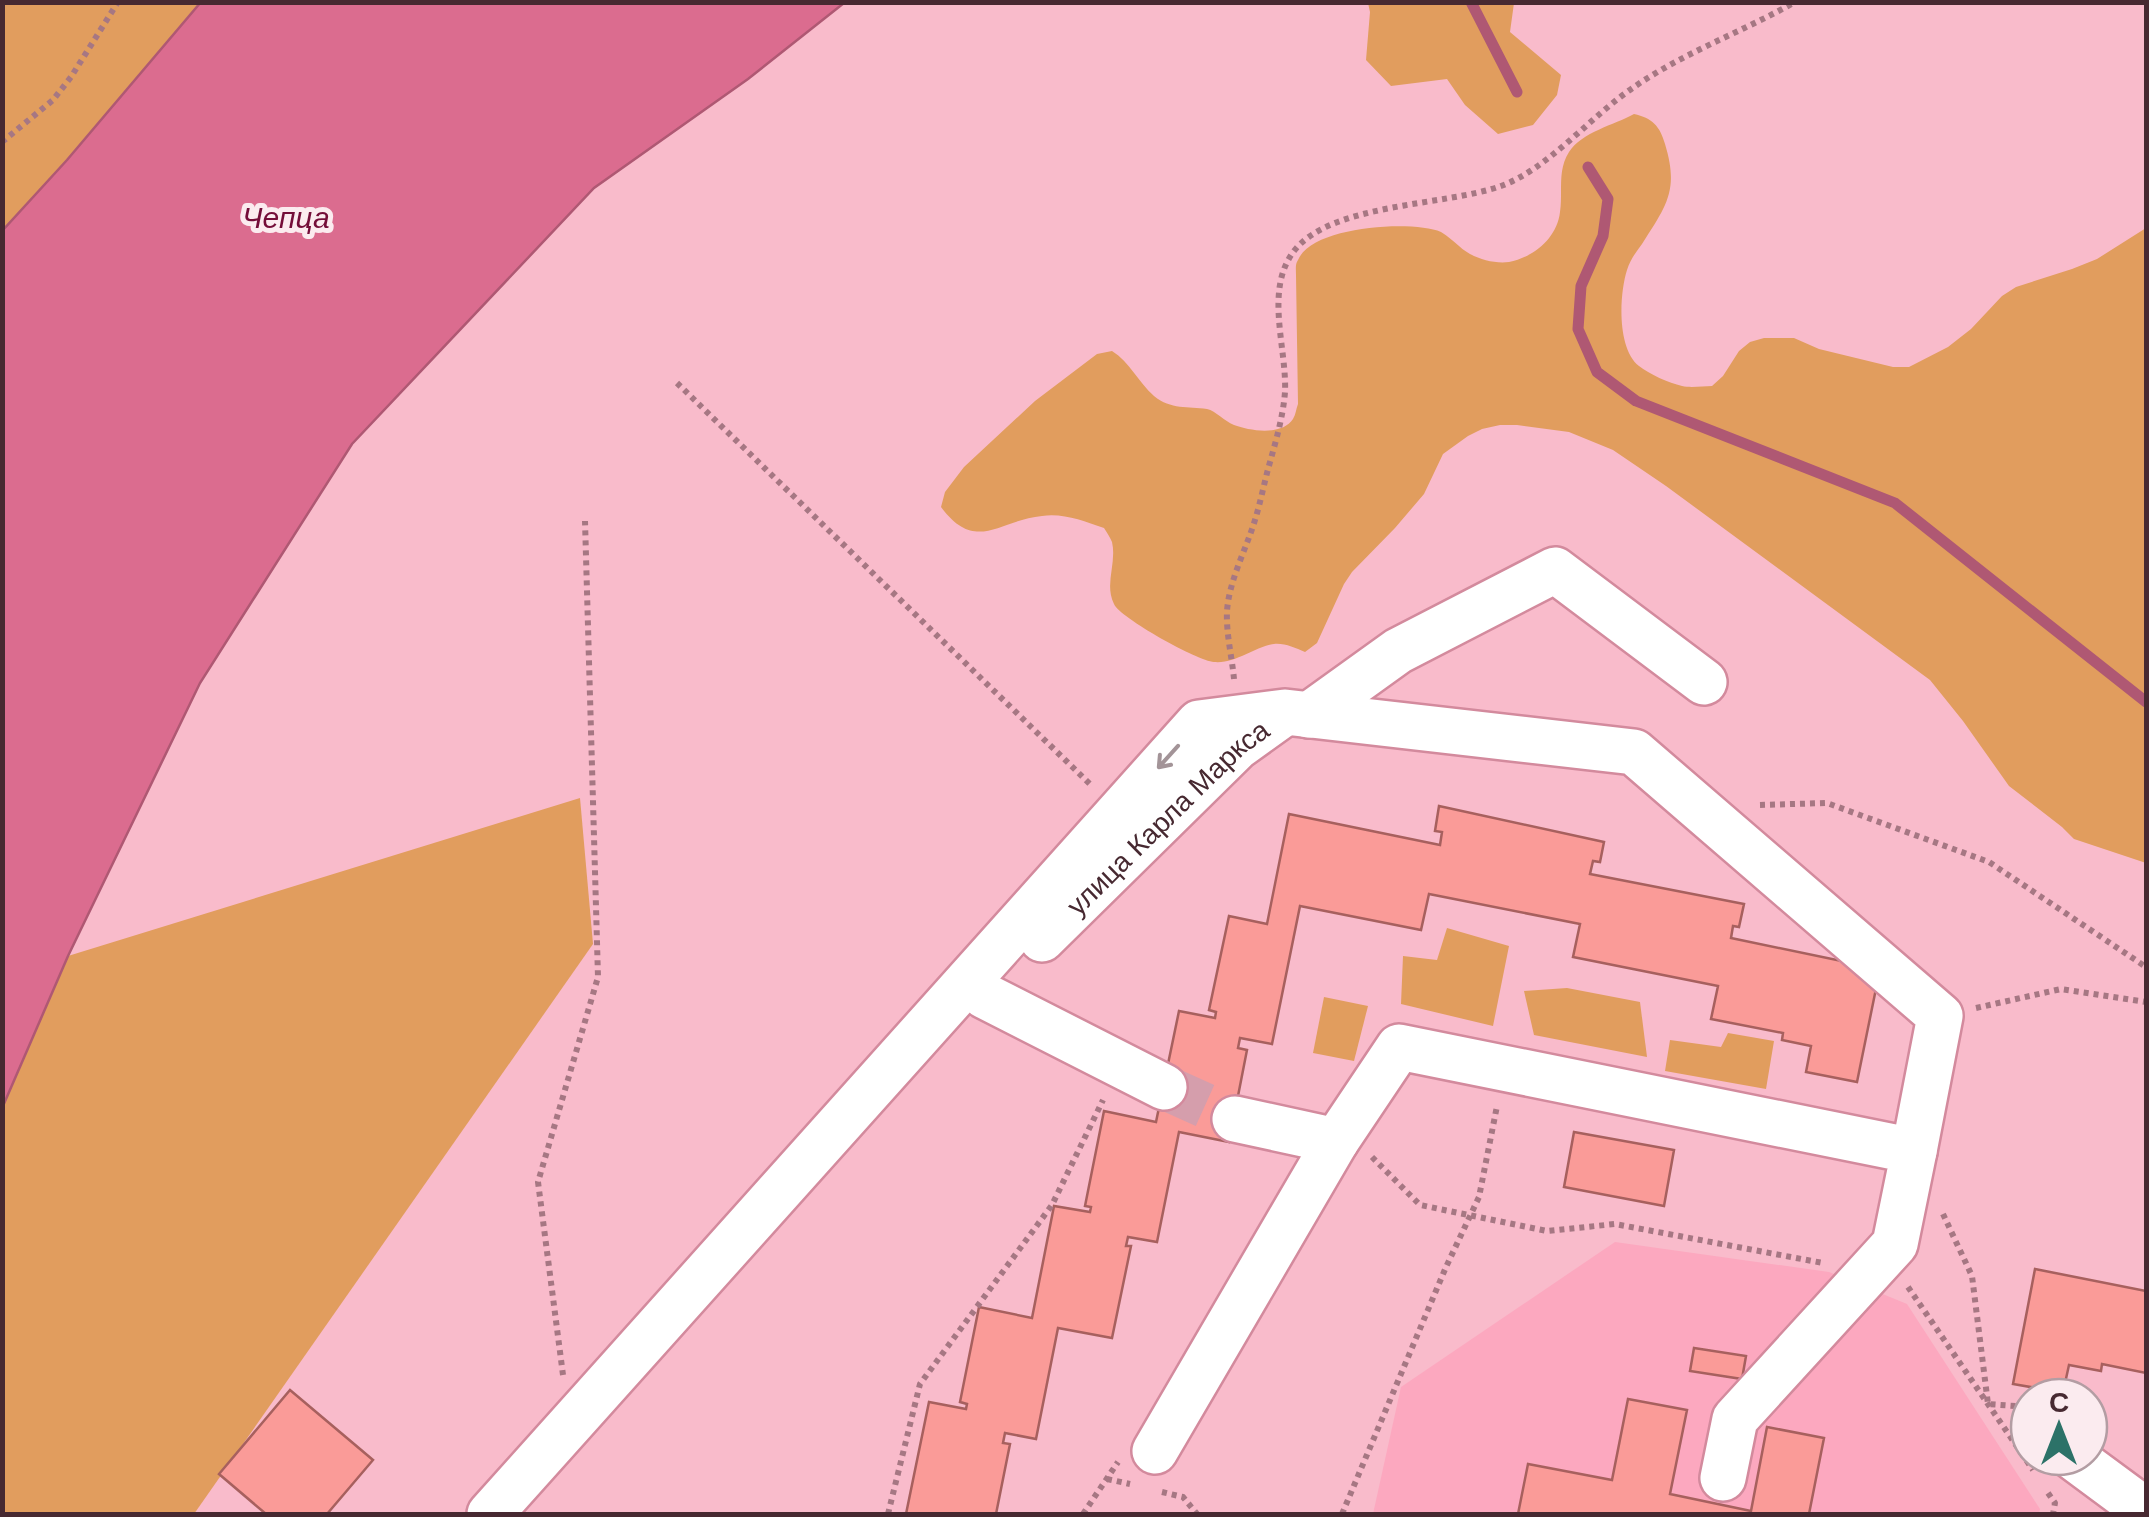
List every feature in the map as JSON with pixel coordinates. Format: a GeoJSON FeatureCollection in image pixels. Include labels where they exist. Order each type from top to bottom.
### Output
{"type":"FeatureCollection","features":[{"type":"Feature","properties":{"kind":"street"},"geometry":{"type":"LineString","coordinates":[[1297,714],[1398,651],[1555,570],[1704,682]]}},
{"type":"Feature","properties":{"kind":"street","name":"улица Карла Маркса"},"geometry":{"type":"LineString","coordinates":[[490,1514],[1199,723],[1297,714]]}},
{"type":"Feature","properties":{"kind":"street","name":"улица Карла Маркса"},"geometry":{"type":"LineString","coordinates":[[524,1514],[985,996],[1237,747],[1297,714]]}},
{"type":"Feature","properties":{"kind":"street"},"geometry":{"type":"LineString","coordinates":[[1297,714],[1634,752],[1940,1016],[1895,1244],[1734,1420],[1723,1478]]}},
{"type":"Feature","properties":{"kind":"street"},"geometry":{"type":"LineString","coordinates":[[985,996],[1164,1087]]}},
{"type":"Feature","properties":{"kind":"street"},"geometry":{"type":"LineString","coordinates":[[1140,1452],[1336,1141],[1400,1048],[1914,1151]]}},
{"type":"Feature","properties":{"kind":"street"},"geometry":{"type":"LineString","coordinates":[[1235,1119],[1336,1141]]}},
{"type":"Feature","properties":{"kind":"street"},"geometry":{"type":"LineString","coordinates":[[2064,1477],[2146,1511]]}},
{"type":"Feature","properties":{"kind":"path"},"geometry":{"type":"LineString","coordinates":[[2,142],[53,100],[118,2]]}},
{"type":"Feature","properties":{"kind":"path"},"geometry":{"type":"LineString","coordinates":[[1239,718],[1227,611],[1283,408],[1285,372],[1278,320],[1282,283],[1293,252],[1320,229],[1355,217],[1504,186],[1552,155],[1634,86],[1795,2]]}},
{"type":"Feature","properties":{"kind":"path"},"geometry":{"type":"LineString","coordinates":[[677,383],[1118,812]]}},
{"type":"Feature","properties":{"kind":"path"},"geometry":{"type":"LineString","coordinates":[[570,1426],[538,1182],[598,978],[586,520]]}},
{"type":"Feature","properties":{"kind":"path"},"geometry":{"type":"LineString","coordinates":[[1712,819],[1754,805],[1828,803],[1990,862],[2146,967]]}},
{"type":"Feature","properties":{"kind":"path"},"geometry":{"type":"LineString","coordinates":[[1940,1016],[2061,989],[2146,1002]]}},
{"type":"Feature","properties":{"kind":"path"},"geometry":{"type":"LineString","coordinates":[[888,1514],[920,1384],[1052,1205],[1120,1064]]}},
{"type":"Feature","properties":{"kind":"path"},"geometry":{"type":"LineString","coordinates":[[1342,1514],[1446,1267],[1480,1197],[1501,1068]]}},
{"type":"Feature","properties":{"kind":"path"},"geometry":{"type":"LineString","coordinates":[[1336,1141],[1369,1154],[1420,1205],[1547,1230],[1615,1224],[1814,1260],[1908,1287],[1988,1404],[2009,1427]]}},
{"type":"Feature","properties":{"kind":"path"},"geometry":{"type":"LineString","coordinates":[[1914,1151],[1972,1276],[1988,1404]]}},
{"type":"Feature","properties":{"kind":"path"},"geometry":{"type":"LineString","coordinates":[[1988,1404],[2009,1406]]}},
{"type":"Feature","properties":{"kind":"path"},"geometry":{"type":"LineString","coordinates":[[1083,1514],[1140,1452]]}},
{"type":"Feature","properties":{"kind":"path"},"geometry":{"type":"LineString","coordinates":[[2051,1477],[2055,1502],[2052,1514]]}},
{"type":"Feature","properties":{"kind":"shaded area"},"geometry":{"type":"Polygon","coordinates":[[[2,3],[352,3],[2,388],[2,3]]]}},
{"type":"Feature","properties":{"kind":"shaded area"},"geometry":{"type":"Polygon","coordinates":[[[1368,3],[1514,3],[1510,32],[1561,75],[1557,95],[1533,125],[1498,134],[1465,105],[1447,79],[1391,86],[1366,60],[1368,3]]]}},
{"type":"Feature","properties":{"kind":"shaded area"},"geometry":{"type":"Polygon","coordinates":[[[1634,114],[1646,118],[1661,132],[1671,174],[1664,207],[1627,270],[1621,307],[1623,335],[1639,366],[1682,386],[1712,386],[1739,351],[1764,338],[1794,338],[1819,349],[1893,367],[1909,367],[1948,347],[2016,287],[2097,259],[2146,228],[2146,863],[2074,839],[2009,786],[1930,680],[1666,486],[1613,450],[1569,432],[1500,425],[1468,436],[1443,454],[1424,494],[1352,572],[1317,643],[1305,652],[1274,644],[1222,662],[1205,660],[1177,647],[1119,610],[1111,596],[1112,542],[1104,528],[1050,515],[977,532],[954,521],[941,507],[945,492],[964,467],[1035,401],[1097,354],[1112,351],[1154,396],[1167,404],[1207,409],[1248,429],[1281,428],[1294,417],[1298,404],[1296,265],[1307,249],[1342,233],[1408,227],[1441,232],[1482,259],[1518,259],[1543,245],[1554,230],[1560,212],[1563,166],[1569,152],[1590,134],[1634,114]]]}},
{"type":"Feature","properties":{"kind":"shaded area"},"geometry":{"type":"Polygon","coordinates":[[[580,798],[593,944],[194,1514],[3,1514],[3,1104],[68,956],[580,798]]]}},
{"type":"Feature","properties":{"kind":"shaded area"},"geometry":{"type":"Polygon","coordinates":[[[1447,928],[1509,946],[1493,1026],[1401,1004],[1403,956],[1437,960],[1447,928]]]}},
{"type":"Feature","properties":{"kind":"shaded area"},"geometry":{"type":"Polygon","coordinates":[[[1567,988],[1640,1002],[1647,1057],[1534,1035],[1524,991],[1567,988]]]}},
{"type":"Feature","properties":{"kind":"shaded area"},"geometry":{"type":"Polygon","coordinates":[[[1324,997],[1368,1006],[1354,1061],[1313,1053],[1324,997]]]}},
{"type":"Feature","properties":{"kind":"shaded area"},"geometry":{"type":"Polygon","coordinates":[[[1728,1033],[1774,1041],[1766,1089],[1665,1071],[1670,1040],[1721,1047],[1728,1033]]]}},
{"type":"Feature","properties":{"kind":"shaded area"},"geometry":{"type":"Polygon","coordinates":[[[1615,1242],[1829,1272],[1907,1304],[2009,1461],[2009,1477],[2019,1477],[2040,1509],[2039,1514],[1373,1514],[1401,1387],[1615,1242]]]}},
{"type":"Feature","properties":{"kind":"water","name":"Чепца"},"geometry":{"type":"Polygon","coordinates":[[[201,2],[844,3],[748,79],[594,188],[352,444],[200,683],[68,956],[3,1106],[3,230],[201,2]]]}},
{"type":"Feature","properties":{"kind":"building"},"geometry":{"type":"Polygon","coordinates":[[[1439,806],[1604,842],[1600,862],[1593,861],[1590,874],[1744,904],[1739,927],[1733,926],[1731,938],[1880,969],[1857,1082],[1806,1072],[1811,1046],[1782,1040],[1783,1033],[1711,1019],[1718,986],[1573,957],[1580,924],[1429,894],[1421,930],[1300,906],[1272,1044],[1240,1038],[1238,1048],[1247,1050],[1229,1142],[1179,1132],[1157,1242],[1128,1237],[1126,1246],[1131,1246],[1112,1338],[1058,1328],[1036,1439],[1005,1433],[1003,1443],[1010,1444],[996,1514],[906,1514],[929,1402],[966,1409],[967,1404],[960,1402],[979,1307],[1032,1318],[1054,1206],[1090,1212],[1091,1207],[1085,1206],[1104,1111],[1156,1122],[1179,1011],[1215,1018],[1216,1012],[1209,1010],[1229,916],[1267,924],[1289,814],[1440,845],[1442,832],[1435,831],[1439,806]]]}},
{"type":"Feature","properties":{"kind":"building"},"geometry":{"type":"Polygon","coordinates":[[[1574,1132],[1674,1150],[1664,1206],[1564,1187],[1574,1132]]]}},
{"type":"Feature","properties":{"kind":"building"},"geometry":{"type":"Polygon","coordinates":[[[2035,1269],[2146,1291],[2146,1373],[2102,1364],[2101,1371],[2069,1365],[2066,1377],[2014,1377],[2035,1269]]]}},
{"type":"Feature","properties":{"kind":"building"},"geometry":{"type":"Polygon","coordinates":[[[1694,1348],[1746,1356],[1742,1379],[1690,1371],[1694,1348]]]}},
{"type":"Feature","properties":{"kind":"building"},"geometry":{"type":"Polygon","coordinates":[[[290,1390],[373,1460],[327,1514],[266,1514],[219,1474],[290,1390]]]}},
{"type":"Feature","properties":{"kind":"building"},"geometry":{"type":"Polygon","coordinates":[[[1628,1399],[1687,1410],[1670,1494],[1751,1511],[1767,1427],[1824,1438],[1809,1514],[1518,1514],[1528,1464],[1612,1480],[1628,1399]]]}},
{"type":"Feature","properties":{"kind":"waterway"},"geometry":{"type":"LineString","coordinates":[[1471,2],[1517,92]]}},
{"type":"Feature","properties":{"kind":"waterway"},"geometry":{"type":"LineString","coordinates":[[1588,167],[1608,199],[1603,236],[1581,286],[1578,329],[1597,372],[1636,401],[1895,503],[2146,702]]}},
{"type":"Feature","properties":{"kind":"tunnel"},"geometry":{"type":"LineString","coordinates":[[1164,1087],[1235,1119]]}}]}
